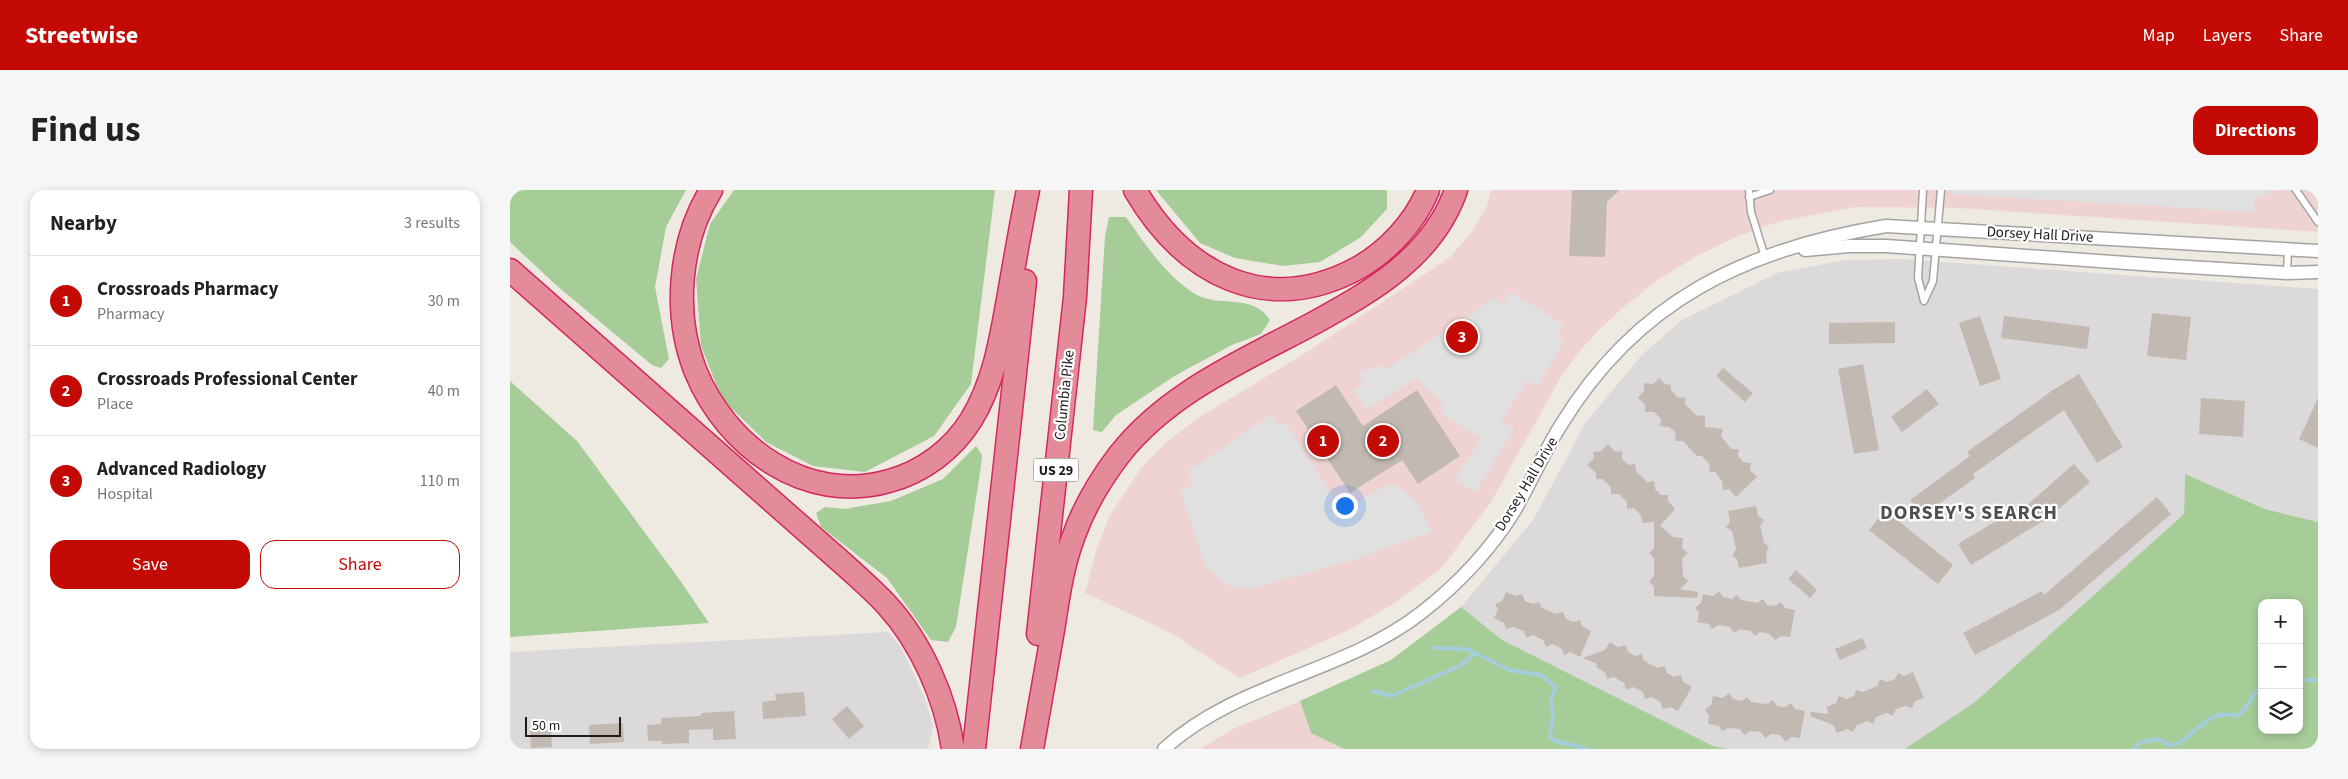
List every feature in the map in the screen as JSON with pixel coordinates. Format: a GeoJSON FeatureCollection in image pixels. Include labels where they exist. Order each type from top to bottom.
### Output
{"type":"FeatureCollection","features":[{"type":"Feature","properties":{"kind":"highway"},"geometry":{"type":"LineString","coordinates":[[711,190],[693,226],[683,271],[683,319],[687,342],[695,369],[705,391],[731,428],[747,445],[776,467],[821,484],[856,488],[873,486],[906,477],[925,466],[951,445],[971,420],[992,376],[1000,346],[1029,190]]}},
{"type":"Feature","properties":{"kind":"highway"},"geometry":{"type":"LineString","coordinates":[[974,749],[1024,293],[1029,190]]}},
{"type":"Feature","properties":{"kind":"highway","name":"Columbia Pike"},"geometry":{"type":"LineString","coordinates":[[1026,749],[1075,297],[1081,190]]}},
{"type":"Feature","properties":{"kind":"highway"},"geometry":{"type":"LineString","coordinates":[[1135,190],[1163,230],[1178,246],[1211,271],[1246,285],[1285,290],[1307,288],[1326,283],[1365,264],[1397,238],[1418,209],[1428,190]]}},
{"type":"Feature","properties":{"kind":"highway"},"geometry":{"type":"LineString","coordinates":[[1032,749],[1062,575],[1073,537],[1087,505],[1119,455],[1142,430],[1186,393],[1384,282],[1406,264],[1426,243],[1444,217],[1456,190]]}},
{"type":"Feature","properties":{"kind":"highway"},"geometry":{"type":"LineString","coordinates":[[510,270],[847,567],[886,605],[918,650],[930,673],[947,720],[953,749]]}},
{"type":"Feature","properties":{"kind":"street","name":"Dorsey Hall Drive"},"geometry":{"type":"LineString","coordinates":[[1164,749],[1188,728],[1211,715],[1350,655],[1389,635],[1449,589],[1476,562],[1514,512],[1560,426],[1589,382],[1618,349],[1651,319],[1680,298],[1712,279],[1765,257],[1846,232],[1886,226],[2318,251]]}},
{"type":"Feature","properties":{"kind":"street","name":"Dorsey Hall Drive"},"geometry":{"type":"LineString","coordinates":[[1765,257],[1808,249],[1849,246],[1919,248],[2287,273],[2318,272]]}},
{"type":"Feature","properties":{"kind":"lane"},"geometry":{"type":"LineString","coordinates":[[1765,257],[1749,194],[1770,190]]}},
{"type":"Feature","properties":{"kind":"lane"},"geometry":{"type":"LineString","coordinates":[[1923,190],[1918,278],[1924,301],[1933,281],[1941,190]]}},
{"type":"Feature","properties":{"kind":"lane"},"geometry":{"type":"LineString","coordinates":[[2296,190],[2318,222]]}},
{"type":"Feature","properties":{"kind":"lane"},"geometry":{"type":"LineString","coordinates":[[2287,273],[2288,250]]}},
{"type":"Feature","properties":{"kind":"shaded area"},"geometry":{"type":"Polygon","coordinates":[[[1491,190],[2318,190],[2318,232],[1957,208],[1855,207],[1781,221],[1738,236],[1695,257],[1658,280],[1627,304],[1599,330],[1578,353],[1561,377],[1491,502],[1441,569],[1393,604],[1347,631],[1240,678],[1171,633],[1085,593],[1097,548],[1110,515],[1141,468],[1170,439],[1201,416],[1307,352],[1449,258],[1472,232],[1487,206],[1491,190]]]}},
{"type":"Feature","properties":{"kind":"shaded area"},"geometry":{"type":"Polygon","coordinates":[[[1952,190],[2274,190],[2255,199],[2253,212],[1952,194],[1952,190]]]}},
{"type":"Feature","properties":{"kind":"shaded area"},"geometry":{"type":"Polygon","coordinates":[[[1901,259],[2318,289],[2318,522],[2265,509],[2185,474],[2184,514],[1975,702],[1905,749],[1727,749],[1713,746],[1502,640],[1461,607],[1533,520],[1586,422],[1642,355],[1682,320],[1777,273],[1846,260],[1901,259]]]}},
{"type":"Feature","properties":{"kind":"shaded area"},"geometry":{"type":"Polygon","coordinates":[[[1510,292],[1564,325],[1557,337],[1564,342],[1537,386],[1527,380],[1501,421],[1514,429],[1475,492],[1455,480],[1481,438],[1442,414],[1445,406],[1422,383],[1417,379],[1412,381],[1367,409],[1354,391],[1364,384],[1358,375],[1370,368],[1372,370],[1381,364],[1386,370],[1495,298],[1502,306],[1510,292]]]}},
{"type":"Feature","properties":{"kind":"shaded area"},"geometry":{"type":"Polygon","coordinates":[[[1271,415],[1278,425],[1285,422],[1342,510],[1383,487],[1392,485],[1400,487],[1419,506],[1432,532],[1347,562],[1252,588],[1234,587],[1223,583],[1205,565],[1180,490],[1189,488],[1193,480],[1187,472],[1271,415]]]}},
{"type":"Feature","properties":{"kind":"shaded area"},"geometry":{"type":"Polygon","coordinates":[[[889,632],[901,648],[926,702],[933,726],[928,749],[510,749],[510,652],[889,632]]]}},
{"type":"Feature","properties":{"kind":"shaded area"},"geometry":{"type":"Polygon","coordinates":[[[1300,701],[1311,733],[1344,749],[1200,749],[1233,729],[1300,701]]]}},
{"type":"Feature","properties":{"kind":"green space"},"geometry":{"type":"Polygon","coordinates":[[[510,190],[686,190],[666,227],[655,287],[669,359],[661,368],[652,365],[556,285],[510,242],[510,190]]]}},
{"type":"Feature","properties":{"kind":"green space"},"geometry":{"type":"Polygon","coordinates":[[[734,190],[995,190],[971,384],[934,436],[865,472],[813,466],[766,442],[722,399],[701,346],[696,279],[710,224],[734,190]]]}},
{"type":"Feature","properties":{"kind":"green space"},"geometry":{"type":"Polygon","coordinates":[[[1156,190],[1387,190],[1387,209],[1361,237],[1320,262],[1283,266],[1235,258],[1200,243],[1156,190]]]}},
{"type":"Feature","properties":{"kind":"green space"},"geometry":{"type":"Polygon","coordinates":[[[1109,217],[1126,217],[1164,267],[1192,292],[1213,300],[1244,303],[1254,306],[1262,311],[1270,320],[1261,334],[1232,345],[1176,375],[1116,415],[1102,432],[1093,430],[1105,236],[1109,217]]]}},
{"type":"Feature","properties":{"kind":"green space"},"geometry":{"type":"Polygon","coordinates":[[[510,381],[577,441],[677,576],[709,623],[510,637],[510,381]]]}},
{"type":"Feature","properties":{"kind":"green space"},"geometry":{"type":"Polygon","coordinates":[[[976,446],[982,455],[981,466],[956,627],[948,642],[931,640],[887,578],[821,527],[816,513],[825,507],[844,509],[891,501],[943,479],[976,446]]]}},
{"type":"Feature","properties":{"kind":"green space"},"geometry":{"type":"Polygon","coordinates":[[[2185,474],[2265,509],[2318,522],[2318,749],[1905,749],[1975,702],[2184,514],[2185,474]]]}},
{"type":"Feature","properties":{"kind":"green space"},"geometry":{"type":"Polygon","coordinates":[[[1461,607],[1502,640],[1713,746],[1727,749],[1344,749],[1311,733],[1300,701],[1391,660],[1461,607]]]}},
{"type":"Feature","properties":{"kind":"building"},"geometry":{"type":"Polygon","coordinates":[[[1572,190],[1620,190],[1607,202],[1605,257],[1569,256],[1572,190]]]}},
{"type":"Feature","properties":{"kind":"building"},"geometry":{"type":"Polygon","coordinates":[[[2152,313],[2191,317],[2186,360],[2147,356],[2152,313]]]}},
{"type":"Feature","properties":{"kind":"building"},"geometry":{"type":"Polygon","coordinates":[[[1980,316],[2001,379],[1980,386],[1959,323],[1980,316]]]}},
{"type":"Feature","properties":{"kind":"building"},"geometry":{"type":"Polygon","coordinates":[[[2004,316],[2090,327],[2087,349],[2001,338],[2004,316]]]}},
{"type":"Feature","properties":{"kind":"building"},"geometry":{"type":"Polygon","coordinates":[[[1895,322],[1895,343],[1829,344],[1829,323],[1895,322]]]}},
{"type":"Feature","properties":{"kind":"building"},"geometry":{"type":"Polygon","coordinates":[[[1863,364],[1879,450],[1854,454],[1838,369],[1863,364]]]}},
{"type":"Feature","properties":{"kind":"building"},"geometry":{"type":"Polygon","coordinates":[[[1723,368],[1753,393],[1745,402],[1716,376],[1723,368]]]}},
{"type":"Feature","properties":{"kind":"building"},"geometry":{"type":"Polygon","coordinates":[[[2079,374],[2123,447],[2097,463],[2064,410],[1973,474],[1975,478],[1922,516],[1910,500],[1970,456],[1967,452],[2053,390],[2079,374]]]}},
{"type":"Feature","properties":{"kind":"building"},"geometry":{"type":"Polygon","coordinates":[[[1659,378],[1665,384],[1671,385],[1671,390],[1677,397],[1685,398],[1685,404],[1697,416],[1705,415],[1705,427],[1723,429],[1721,436],[1731,449],[1739,449],[1738,456],[1743,462],[1751,463],[1750,470],[1757,477],[1736,497],[1729,489],[1723,490],[1722,481],[1715,472],[1709,472],[1710,465],[1702,456],[1697,456],[1683,441],[1676,441],[1675,432],[1669,427],[1660,426],[1661,419],[1654,412],[1645,412],[1645,404],[1638,398],[1644,390],[1644,383],[1653,384],[1659,378]]]}},
{"type":"Feature","properties":{"kind":"building"},"geometry":{"type":"Polygon","coordinates":[[[1336,385],[1363,426],[1417,390],[1460,456],[1418,484],[1402,460],[1350,493],[1296,411],[1336,385]]]}},
{"type":"Feature","properties":{"kind":"building"},"geometry":{"type":"Polygon","coordinates":[[[1927,389],[1939,404],[1902,432],[1891,417],[1927,389]]]}},
{"type":"Feature","properties":{"kind":"building"},"geometry":{"type":"Polygon","coordinates":[[[2201,398],[2245,401],[2243,437],[2199,434],[2201,398]]]}},
{"type":"Feature","properties":{"kind":"building"},"geometry":{"type":"Polygon","coordinates":[[[2318,398],[2318,448],[2299,439],[2318,398]]]}},
{"type":"Feature","properties":{"kind":"building"},"geometry":{"type":"Polygon","coordinates":[[[1608,444],[1615,452],[1622,451],[1622,459],[1629,465],[1635,464],[1636,471],[1647,482],[1654,481],[1655,489],[1661,495],[1668,495],[1668,501],[1675,509],[1660,526],[1673,537],[1683,538],[1682,548],[1688,553],[1682,558],[1683,576],[1688,581],[1680,589],[1698,592],[1697,598],[1654,596],[1654,586],[1649,582],[1654,576],[1654,558],[1649,553],[1654,549],[1654,522],[1642,523],[1641,515],[1634,508],[1627,509],[1627,502],[1619,494],[1611,494],[1611,487],[1602,479],[1596,479],[1596,473],[1587,465],[1594,458],[1593,452],[1601,451],[1608,444]]]}},
{"type":"Feature","properties":{"kind":"building"},"geometry":{"type":"Polygon","coordinates":[[[2074,464],[2090,482],[2044,522],[1971,565],[1958,544],[2016,509],[2018,513],[2074,464]]]}},
{"type":"Feature","properties":{"kind":"building"},"geometry":{"type":"Polygon","coordinates":[[[2157,497],[2171,514],[2059,610],[1975,655],[1963,633],[2042,591],[2044,595],[2157,497]]]}},
{"type":"Feature","properties":{"kind":"building"},"geometry":{"type":"Polygon","coordinates":[[[1756,506],[1758,516],[1764,520],[1760,526],[1764,543],[1769,547],[1766,553],[1767,563],[1739,568],[1737,559],[1732,556],[1736,549],[1732,531],[1726,527],[1730,522],[1728,511],[1756,506]]]}},
{"type":"Feature","properties":{"kind":"building"},"geometry":{"type":"Polygon","coordinates":[[[1885,510],[1953,565],[1938,584],[1869,530],[1885,510]]]}},
{"type":"Feature","properties":{"kind":"building"},"geometry":{"type":"Polygon","coordinates":[[[1796,570],[1817,590],[1810,598],[1788,579],[1796,570]]]}},
{"type":"Feature","properties":{"kind":"building"},"geometry":{"type":"Polygon","coordinates":[[[1719,591],[1723,597],[1732,599],[1737,595],[1741,600],[1757,603],[1763,599],[1767,605],[1775,606],[1781,602],[1785,608],[1795,610],[1790,637],[1781,636],[1775,640],[1770,634],[1760,632],[1755,636],[1751,631],[1740,629],[1734,633],[1730,627],[1718,625],[1712,629],[1709,624],[1697,622],[1699,613],[1695,608],[1701,603],[1703,594],[1713,596],[1719,591]]]}},
{"type":"Feature","properties":{"kind":"building"},"geometry":{"type":"Polygon","coordinates":[[[1506,592],[1515,596],[1522,594],[1525,601],[1533,604],[1539,602],[1542,608],[1556,614],[1563,612],[1566,619],[1573,622],[1580,620],[1582,626],[1591,631],[1580,657],[1571,652],[1564,655],[1561,648],[1552,644],[1546,647],[1543,640],[1533,635],[1526,638],[1524,631],[1513,627],[1506,629],[1504,623],[1494,618],[1498,610],[1495,604],[1502,601],[1506,592]]]}},
{"type":"Feature","properties":{"kind":"building"},"geometry":{"type":"Polygon","coordinates":[[[1862,638],[1867,648],[1840,660],[1835,649],[1862,638]]]}},
{"type":"Feature","properties":{"kind":"building"},"geometry":{"type":"Polygon","coordinates":[[[1610,642],[1618,647],[1626,645],[1628,652],[1636,656],[1642,654],[1644,661],[1658,668],[1665,666],[1667,673],[1674,677],[1681,675],[1683,682],[1692,687],[1678,711],[1670,707],[1663,709],[1660,702],[1652,697],[1645,699],[1643,692],[1633,687],[1626,690],[1624,683],[1614,677],[1607,679],[1606,673],[1596,667],[1597,664],[1583,658],[1605,650],[1610,642]]]}},
{"type":"Feature","properties":{"kind":"building"},"geometry":{"type":"Polygon","coordinates":[[[1913,672],[1924,698],[1915,701],[1912,708],[1905,706],[1896,709],[1893,716],[1887,713],[1876,717],[1873,724],[1867,721],[1856,726],[1853,732],[1847,729],[1837,733],[1833,725],[1810,716],[1811,712],[1829,714],[1826,707],[1836,703],[1839,696],[1846,699],[1854,696],[1856,690],[1863,692],[1877,686],[1880,679],[1887,682],[1895,679],[1898,673],[1904,676],[1913,672]]]}},
{"type":"Feature","properties":{"kind":"building"},"geometry":{"type":"Polygon","coordinates":[[[804,692],[806,716],[763,719],[762,702],[776,700],[775,694],[804,692]]]}},
{"type":"Feature","properties":{"kind":"building"},"geometry":{"type":"Polygon","coordinates":[[[1729,693],[1733,699],[1742,701],[1747,697],[1751,702],[1767,704],[1773,700],[1777,706],[1785,707],[1791,703],[1795,709],[1805,711],[1800,738],[1791,737],[1786,742],[1780,735],[1771,734],[1765,738],[1761,732],[1750,731],[1744,735],[1740,729],[1728,728],[1722,731],[1719,726],[1708,724],[1709,715],[1705,710],[1711,705],[1713,696],[1723,698],[1729,693]]]}},
{"type":"Feature","properties":{"kind":"building"},"geometry":{"type":"Polygon","coordinates":[[[847,706],[864,726],[849,739],[832,719],[847,706]]]}},
{"type":"Feature","properties":{"kind":"building"},"geometry":{"type":"Polygon","coordinates":[[[734,711],[736,739],[713,740],[713,729],[689,730],[689,743],[662,744],[662,741],[648,741],[647,725],[661,724],[661,718],[701,716],[701,713],[734,711]]]}},
{"type":"Feature","properties":{"kind":"building"},"geometry":{"type":"Polygon","coordinates":[[[623,723],[624,742],[590,744],[589,725],[623,723]]]}},
{"type":"Feature","properties":{"kind":"building"},"geometry":{"type":"Polygon","coordinates":[[[551,730],[552,747],[531,748],[530,731],[551,730]]]}},
{"type":"Feature","properties":{"kind":"waterway"},"geometry":{"type":"LineString","coordinates":[[1434,648],[1467,649],[1509,670],[1541,675],[1556,688],[1551,697],[1553,717],[1550,737],[1553,740],[1587,749]]}},
{"type":"Feature","properties":{"kind":"waterway"},"geometry":{"type":"LineString","coordinates":[[1373,691],[1392,696],[1461,665],[1475,653]]}},
{"type":"Feature","properties":{"kind":"waterway"},"geometry":{"type":"LineString","coordinates":[[2303,680],[2318,680]]}},
{"type":"Feature","properties":{"kind":"waterway"},"geometry":{"type":"LineString","coordinates":[[2134,749],[2140,742],[2159,739],[2170,746],[2187,737],[2201,725],[2216,716],[2226,714],[2237,716],[2258,689]]}},
{"type":"Feature","properties":{"kind":"place","name":"Advanced Radiology"},"geometry":{"type":"Point","coordinates":[1462,337]}},
{"type":"Feature","properties":{"kind":"place","name":"Crossroads Pharmacy"},"geometry":{"type":"Point","coordinates":[1323,441]}},
{"type":"Feature","properties":{"kind":"place","name":"Crossroads Professional Center"},"geometry":{"type":"Point","coordinates":[1383,441]}},
{"type":"Feature","properties":{"kind":"district","name":"DORSEY'S SEARCH"},"geometry":{"type":"Point","coordinates":[1969,512]}}]}
